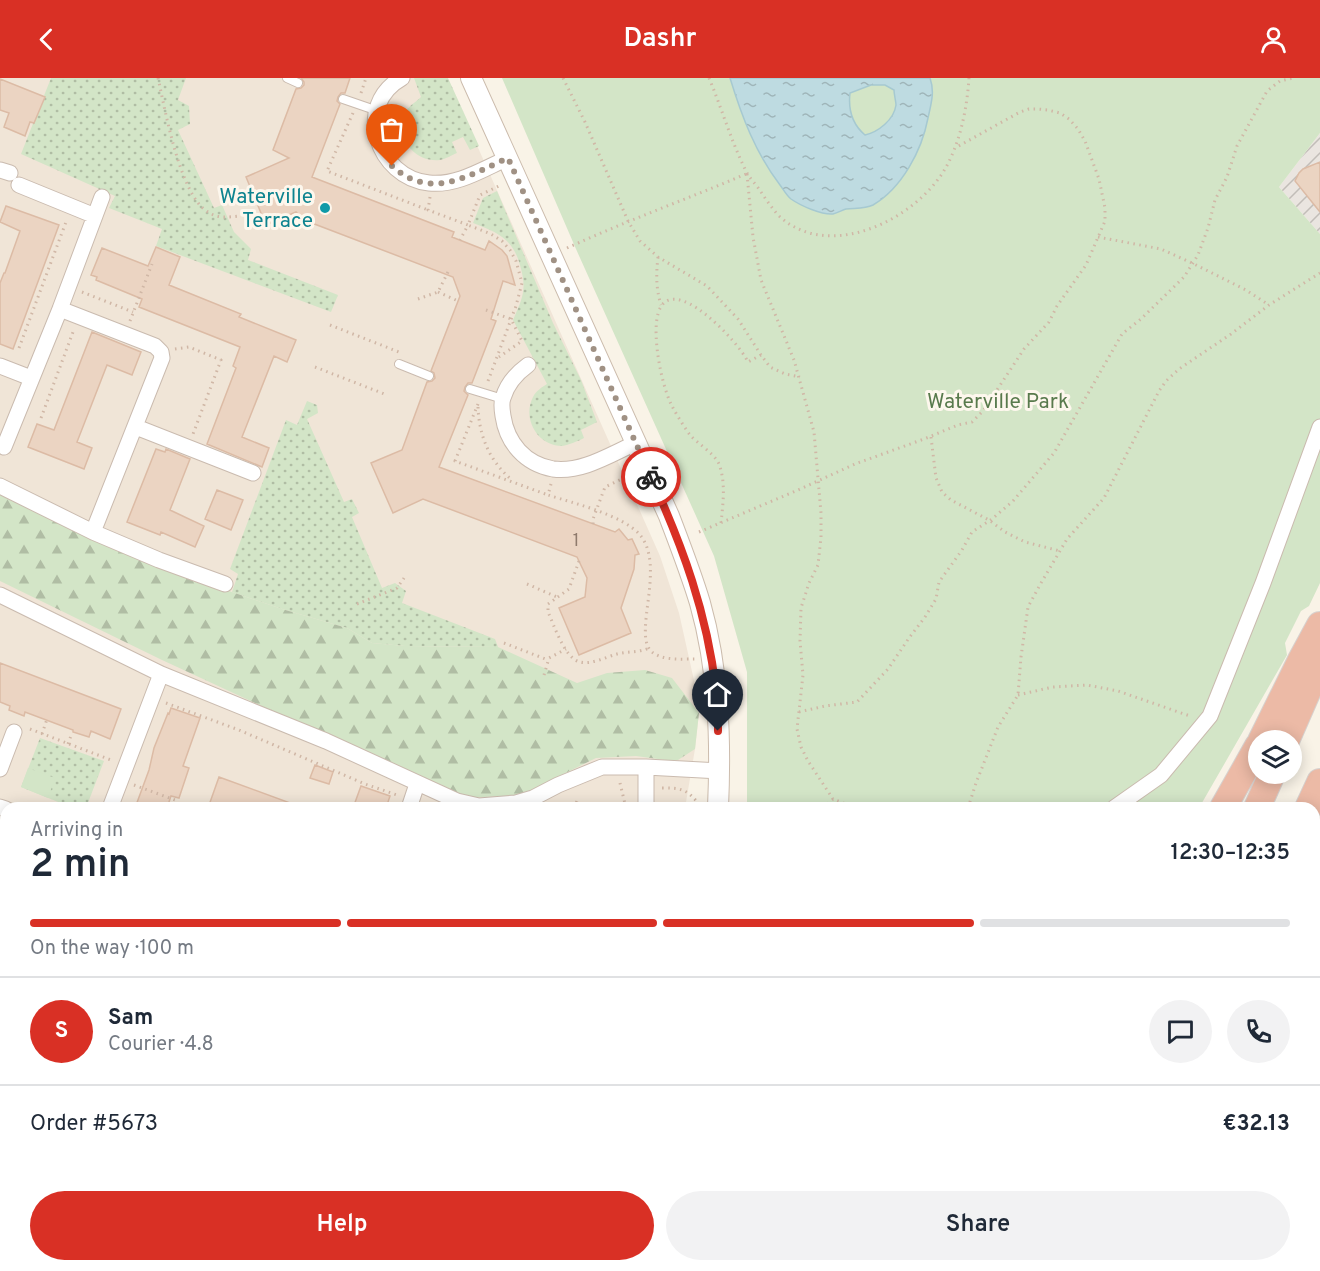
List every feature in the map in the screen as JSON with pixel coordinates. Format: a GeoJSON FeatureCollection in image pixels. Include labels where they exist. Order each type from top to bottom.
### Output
{"type":"FeatureCollection","features":[{"type":"Feature","properties":{"kind":"highway"},"geometry":{"type":"LineString","coordinates":[[1266,730],[1320,625]]}},
{"type":"Feature","properties":{"kind":"highway"},"geometry":{"type":"LineString","coordinates":[[1291,730],[1320,663]]}},
{"type":"Feature","properties":{"kind":"highway"},"geometry":{"type":"LineString","coordinates":[[1226,802],[1248,764]]}},
{"type":"Feature","properties":{"kind":"highway"},"geometry":{"type":"LineString","coordinates":[[1311,802],[1320,782]]}},
{"type":"Feature","properties":{"kind":"highway"},"geometry":{"type":"LineString","coordinates":[[1260,802],[1268,784]]}},
{"type":"Feature","properties":{"kind":"street"},"geometry":{"type":"LineString","coordinates":[[402,78],[388,87],[375,110],[377,135],[382,151],[399,172],[416,182],[432,184],[458,180],[508,158]]}},
{"type":"Feature","properties":{"kind":"street"},"geometry":{"type":"LineString","coordinates":[[471,78],[669,516],[690,571],[700,605],[717,692],[720,771],[718,802]]}},
{"type":"Feature","properties":{"kind":"street"},"geometry":{"type":"LineString","coordinates":[[10,176],[95,216]]}},
{"type":"Feature","properties":{"kind":"street"},"geometry":{"type":"LineString","coordinates":[[4,447],[102,197]]}},
{"type":"Feature","properties":{"kind":"street"},"geometry":{"type":"LineString","coordinates":[[60,309],[155,346],[161,352],[162,358],[93,532]]}},
{"type":"Feature","properties":{"kind":"street"},"geometry":{"type":"LineString","coordinates":[[528,365],[512,380],[503,399],[502,410],[513,445],[524,456],[540,466],[555,469],[572,468],[589,464],[636,443]]}},
{"type":"Feature","properties":{"kind":"street"},"geometry":{"type":"LineString","coordinates":[[0,366],[31,378]]}},
{"type":"Feature","properties":{"kind":"street"},"geometry":{"type":"LineString","coordinates":[[136,427],[253,472]]}},
{"type":"Feature","properties":{"kind":"street"},"geometry":{"type":"LineString","coordinates":[[1123,802],[1161,775],[1210,716],[1243,636],[1320,427]]}},
{"type":"Feature","properties":{"kind":"street"},"geometry":{"type":"LineString","coordinates":[[0,486],[93,532],[159,560],[225,584]]}},
{"type":"Feature","properties":{"kind":"street"},"geometry":{"type":"LineString","coordinates":[[0,595],[161,674],[326,741],[417,784],[461,802]]}},
{"type":"Feature","properties":{"kind":"street"},"geometry":{"type":"LineString","coordinates":[[112,802],[161,674]]}},
{"type":"Feature","properties":{"kind":"street"},"geometry":{"type":"LineString","coordinates":[[0,769],[20,730]]}},
{"type":"Feature","properties":{"kind":"street"},"geometry":{"type":"LineString","coordinates":[[519,802],[602,766],[646,766],[720,771]]}},
{"type":"Feature","properties":{"kind":"street"},"geometry":{"type":"LineString","coordinates":[[646,766],[646,802]]}},
{"type":"Feature","properties":{"kind":"street"},"geometry":{"type":"LineString","coordinates":[[412,802],[417,784]]}},
{"type":"Feature","properties":{"kind":"lane"},"geometry":{"type":"LineString","coordinates":[[287,78],[298,83]]}},
{"type":"Feature","properties":{"kind":"lane"},"geometry":{"type":"LineString","coordinates":[[343,99],[375,110]]}},
{"type":"Feature","properties":{"kind":"lane"},"geometry":{"type":"LineString","coordinates":[[399,364],[429,376]]}},
{"type":"Feature","properties":{"kind":"lane"},"geometry":{"type":"LineString","coordinates":[[470,389],[503,399]]}},
{"type":"Feature","properties":{"kind":"path"},"geometry":{"type":"LineString","coordinates":[[158,78],[167,123],[192,194],[209,213],[223,218],[240,216]]}},
{"type":"Feature","properties":{"kind":"path"},"geometry":{"type":"LineString","coordinates":[[563,78],[585,122],[628,221],[640,241],[658,257],[707,286],[738,319],[770,367],[785,374],[800,377]]}},
{"type":"Feature","properties":{"kind":"path"},"geometry":{"type":"LineString","coordinates":[[709,78],[747,174],[779,215],[790,224],[826,237],[848,235],[876,227],[908,208],[932,186],[955,148],[965,108],[969,78]]}},
{"type":"Feature","properties":{"kind":"path"},"geometry":{"type":"LineString","coordinates":[[799,712],[857,702],[888,669],[925,617],[936,598],[939,582],[972,532],[1013,501],[1053,453],[1122,334],[1142,319],[1184,277],[1198,255],[1215,200],[1227,177],[1238,146],[1267,91],[1280,81],[1293,78]]}},
{"type":"Feature","properties":{"kind":"path"},"geometry":{"type":"LineString","coordinates":[[357,103],[327,171],[492,234],[502,241],[516,261],[522,283],[516,306],[455,461],[616,518],[639,534],[648,548],[651,564],[645,626],[650,651],[659,656],[677,659],[712,659]]}},
{"type":"Feature","properties":{"kind":"path"},"geometry":{"type":"LineString","coordinates":[[699,532],[882,453],[972,422],[983,411],[1024,349],[1049,322],[1086,265],[1104,221],[1104,195],[1085,141],[1069,119],[1060,113],[1029,109],[955,148]]}},
{"type":"Feature","properties":{"kind":"path"},"geometry":{"type":"LineString","coordinates":[[551,255],[628,221],[747,174]]}},
{"type":"Feature","properties":{"kind":"path"},"geometry":{"type":"LineString","coordinates":[[747,174],[753,237],[761,280],[800,377],[814,432],[821,537],[818,565],[809,583],[801,609],[802,675],[798,729],[801,747],[808,761],[833,799],[841,802]]}},
{"type":"Feature","properties":{"kind":"path"},"geometry":{"type":"LineString","coordinates":[[460,240],[480,195],[517,178]]}},
{"type":"Feature","properties":{"kind":"path"},"geometry":{"type":"LineString","coordinates":[[428,210],[432,184]]}},
{"type":"Feature","properties":{"kind":"path"},"geometry":{"type":"LineString","coordinates":[[19,348],[72,207]]}},
{"type":"Feature","properties":{"kind":"path"},"geometry":{"type":"LineString","coordinates":[[1098,237],[1161,249],[1246,290],[1269,304]]}},
{"type":"Feature","properties":{"kind":"path"},"geometry":{"type":"LineString","coordinates":[[658,257],[657,285],[662,305]]}},
{"type":"Feature","properties":{"kind":"path"},"geometry":{"type":"LineString","coordinates":[[124,334],[152,264]]}},
{"type":"Feature","properties":{"kind":"path"},"geometry":{"type":"LineString","coordinates":[[438,292],[448,272]]}},
{"type":"Feature","properties":{"kind":"path"},"geometry":{"type":"LineString","coordinates":[[970,802],[998,727],[1018,695],[1029,607],[1067,539],[1104,498],[1159,391],[1179,369],[1231,334],[1269,304],[1320,273]]}},
{"type":"Feature","properties":{"kind":"path"},"geometry":{"type":"LineString","coordinates":[[68,287],[133,312]]}},
{"type":"Feature","properties":{"kind":"path"},"geometry":{"type":"LineString","coordinates":[[417,299],[438,292],[458,301]]}},
{"type":"Feature","properties":{"kind":"path"},"geometry":{"type":"LineString","coordinates":[[721,523],[724,491],[718,463],[691,436],[681,422],[670,402],[662,375],[656,324],[662,305],[677,299],[695,306],[716,321],[732,338],[748,362],[761,355]]}},
{"type":"Feature","properties":{"kind":"path"},"geometry":{"type":"LineString","coordinates":[[486,310],[511,319],[522,341],[496,359]]}},
{"type":"Feature","properties":{"kind":"path"},"geometry":{"type":"LineString","coordinates":[[41,418],[79,316]]}},
{"type":"Feature","properties":{"kind":"path"},"geometry":{"type":"LineString","coordinates":[[330,325],[404,353]]}},
{"type":"Feature","properties":{"kind":"path"},"geometry":{"type":"LineString","coordinates":[[161,352],[189,346],[221,360],[188,447]]}},
{"type":"Feature","properties":{"kind":"path"},"geometry":{"type":"LineString","coordinates":[[315,367],[387,395]]}},
{"type":"Feature","properties":{"kind":"path"},"geometry":{"type":"LineString","coordinates":[[478,405],[478,417],[488,452],[515,483]]}},
{"type":"Feature","properties":{"kind":"path"},"geometry":{"type":"LineString","coordinates":[[931,436],[936,478],[942,492],[951,500],[990,520],[1005,532],[1025,542],[1060,551]]}},
{"type":"Feature","properties":{"kind":"path"},"geometry":{"type":"LineString","coordinates":[[593,524],[605,486],[647,467]]}},
{"type":"Feature","properties":{"kind":"path"},"geometry":{"type":"LineString","coordinates":[[548,495],[555,469]]}},
{"type":"Feature","properties":{"kind":"path"},"geometry":{"type":"LineString","coordinates":[[579,561],[569,589],[548,604],[548,612],[573,659],[581,663],[592,662],[621,653],[642,652],[649,648]]}},
{"type":"Feature","properties":{"kind":"path"},"geometry":{"type":"LineString","coordinates":[[357,604],[397,588],[404,578]]}},
{"type":"Feature","properties":{"kind":"path"},"geometry":{"type":"LineString","coordinates":[[527,584],[558,597]]}},
{"type":"Feature","properties":{"kind":"path"},"geometry":{"type":"LineString","coordinates":[[504,643],[548,660]]}},
{"type":"Feature","properties":{"kind":"path"},"geometry":{"type":"LineString","coordinates":[[544,675],[549,658],[566,649]]}},
{"type":"Feature","properties":{"kind":"path"},"geometry":{"type":"LineString","coordinates":[[1018,695],[1053,687],[1087,685],[1118,691],[1206,721]]}},
{"type":"Feature","properties":{"kind":"path"},"geometry":{"type":"LineString","coordinates":[[152,697],[240,730],[406,802]]}},
{"type":"Feature","properties":{"kind":"path"},"geometry":{"type":"LineString","coordinates":[[42,734],[47,719]]}},
{"type":"Feature","properties":{"kind":"path"},"geometry":{"type":"LineString","coordinates":[[20,730],[42,734],[68,744],[175,800]]}},
{"type":"Feature","properties":{"kind":"path"},"geometry":{"type":"LineString","coordinates":[[68,744],[72,733]]}},
{"type":"Feature","properties":{"kind":"path"},"geometry":{"type":"LineString","coordinates":[[617,783],[620,783],[625,802]]}},
{"type":"Feature","properties":{"kind":"path"},"geometry":{"type":"LineString","coordinates":[[646,787],[684,790],[697,802]]}},
{"type":"Feature","properties":{"kind":"path"},"geometry":{"type":"LineString","coordinates":[[830,802],[833,799]]}},
{"type":"Feature","properties":{"kind":"shaded area"},"geometry":{"type":"Polygon","coordinates":[[[0,78],[447,78],[660,556],[679,613],[699,713],[686,802],[0,802],[0,78]]]}},
{"type":"Feature","properties":{"kind":"shaded area"},"geometry":{"type":"Polygon","coordinates":[[[1320,133],[1320,234],[1279,187],[1320,133]]]}},
{"type":"Feature","properties":{"kind":"green space"},"geometry":{"type":"Polygon","coordinates":[[[51,78],[186,78],[178,100],[189,106],[190,124],[178,130],[214,208],[222,205],[234,232],[251,249],[248,260],[338,295],[331,312],[156,246],[162,229],[109,208],[115,196],[21,154],[51,78]]]}},
{"type":"Feature","properties":{"kind":"green space"},"geometry":{"type":"Polygon","coordinates":[[[414,78],[448,78],[479,146],[470,150],[463,137],[452,142],[457,153],[442,159],[431,160],[415,153],[404,139],[402,130],[406,111],[421,97],[414,78]]]}},
{"type":"Feature","properties":{"kind":"green space","name":"Waterville Park"},"geometry":{"type":"Polygon","coordinates":[[[502,78],[1320,78],[1320,133],[1279,187],[1320,234],[1320,583],[1309,606],[1301,611],[1285,643],[1287,655],[1202,802],[747,802],[747,672],[714,556],[502,78]]]}},
{"type":"Feature","properties":{"kind":"green space"},"geometry":{"type":"Polygon","coordinates":[[[497,191],[553,323],[581,380],[597,422],[581,430],[584,438],[568,445],[553,445],[545,441],[539,436],[531,422],[529,414],[533,397],[547,384],[513,320],[523,287],[517,256],[503,238],[473,223],[483,198],[497,191]]]}},
{"type":"Feature","properties":{"kind":"green space"},"geometry":{"type":"Polygon","coordinates":[[[307,401],[317,405],[318,413],[307,419],[344,502],[352,499],[359,513],[352,517],[382,588],[395,583],[406,591],[402,603],[495,639],[498,647],[405,646],[372,643],[347,628],[232,592],[238,574],[230,569],[286,420],[297,425],[307,401]]]}},
{"type":"Feature","properties":{"kind":"green space"},"geometry":{"type":"Polygon","coordinates":[[[0,492],[153,565],[282,609],[347,628],[372,643],[405,646],[498,647],[577,683],[607,673],[645,670],[672,678],[699,713],[695,749],[678,760],[636,756],[596,758],[521,795],[467,798],[162,660],[0,581],[0,492]]]}},
{"type":"Feature","properties":{"kind":"green space"},"geometry":{"type":"Polygon","coordinates":[[[40,738],[104,761],[88,802],[58,802],[21,787],[40,738]]]}},
{"type":"Feature","properties":{"kind":"green space"},"geometry":{"type":"Polygon","coordinates":[[[28,768],[55,778],[48,798],[21,787],[28,768]]]}},
{"type":"Feature","properties":{"kind":"water"},"geometry":{"type":"Polygon","coordinates":[[[730,78],[930,78],[932,93],[921,143],[909,167],[893,189],[873,205],[846,209],[833,214],[806,207],[791,199],[771,173],[756,147],[730,78]],[[871,85],[850,93],[852,116],[865,135],[885,124],[895,110],[894,90],[885,85],[871,85]]]}},
{"type":"Feature","properties":{"kind":"building"},"geometry":{"type":"Polygon","coordinates":[[[301,78],[350,78],[345,93],[341,93],[338,97],[337,101],[340,104],[312,177],[454,232],[452,237],[485,250],[489,241],[507,256],[515,285],[503,281],[491,319],[496,321],[472,383],[468,383],[465,387],[464,391],[468,395],[439,467],[615,532],[619,529],[628,540],[632,539],[639,554],[635,555],[634,569],[621,608],[631,633],[579,655],[559,608],[585,597],[587,578],[577,557],[423,499],[393,513],[371,463],[402,450],[427,382],[435,378],[431,371],[460,296],[453,277],[304,220],[296,212],[266,225],[246,177],[289,158],[273,150],[296,89],[304,85],[301,78]]]}},
{"type":"Feature","properties":{"kind":"building"},"geometry":{"type":"Polygon","coordinates":[[[0,79],[45,97],[34,123],[30,122],[25,136],[4,127],[9,113],[0,110],[0,79]]]}},
{"type":"Feature","properties":{"kind":"building"},"geometry":{"type":"Polygon","coordinates":[[[1320,162],[1320,212],[1295,181],[1303,169],[1320,162]]]}},
{"type":"Feature","properties":{"kind":"building"},"geometry":{"type":"Polygon","coordinates":[[[6,206],[59,225],[13,349],[0,344],[0,283],[20,231],[0,222],[6,206]]]}},
{"type":"Feature","properties":{"kind":"building"},"geometry":{"type":"Polygon","coordinates":[[[156,247],[180,257],[169,285],[241,314],[239,317],[296,340],[287,362],[274,356],[242,437],[269,448],[262,467],[207,444],[236,368],[233,366],[240,347],[139,307],[142,299],[96,280],[97,277],[91,275],[102,248],[148,266],[156,247]]]}},
{"type":"Feature","properties":{"kind":"building"},"geometry":{"type":"Polygon","coordinates":[[[92,332],[141,352],[132,375],[107,365],[77,442],[92,448],[84,469],[28,447],[37,424],[54,430],[92,332]]]}},
{"type":"Feature","properties":{"kind":"building"},"geometry":{"type":"Polygon","coordinates":[[[156,449],[165,452],[166,449],[190,459],[170,510],[204,526],[195,547],[161,532],[160,535],[127,522],[156,449]]]}},
{"type":"Feature","properties":{"kind":"building"},"geometry":{"type":"Polygon","coordinates":[[[217,490],[243,500],[231,530],[205,519],[217,490]]]}},
{"type":"Feature","properties":{"kind":"building"},"geometry":{"type":"Polygon","coordinates":[[[0,663],[121,709],[110,739],[91,731],[89,737],[25,712],[24,716],[9,710],[10,706],[0,702],[0,663]]]}},
{"type":"Feature","properties":{"kind":"building"},"geometry":{"type":"Polygon","coordinates":[[[171,708],[200,718],[183,766],[189,768],[179,798],[171,796],[169,802],[137,802],[154,748],[171,708]]]}},
{"type":"Feature","properties":{"kind":"building"},"geometry":{"type":"Polygon","coordinates":[[[315,765],[333,772],[329,784],[310,778],[315,765]]]}},
{"type":"Feature","properties":{"kind":"building"},"geometry":{"type":"Polygon","coordinates":[[[219,777],[287,802],[210,802],[219,777]]]}},
{"type":"Feature","properties":{"kind":"building"},"geometry":{"type":"Polygon","coordinates":[[[361,786],[390,796],[388,802],[355,802],[361,786]]]}},
{"type":"Feature","properties":{"kind":"way so far"},"geometry":{"type":"LineString","coordinates":[[392,166],[416,182],[447,183],[508,158],[651,477]]}},
{"type":"Feature","properties":{"kind":"place","name":"Waterville Terrace"},"geometry":{"type":"Point","coordinates":[325,208]}},
{"type":"Feature","properties":{"kind":"route"},"geometry":{"type":"LineString","coordinates":[[651,477],[669,516],[700,605],[717,692],[718,731]]}}]}
